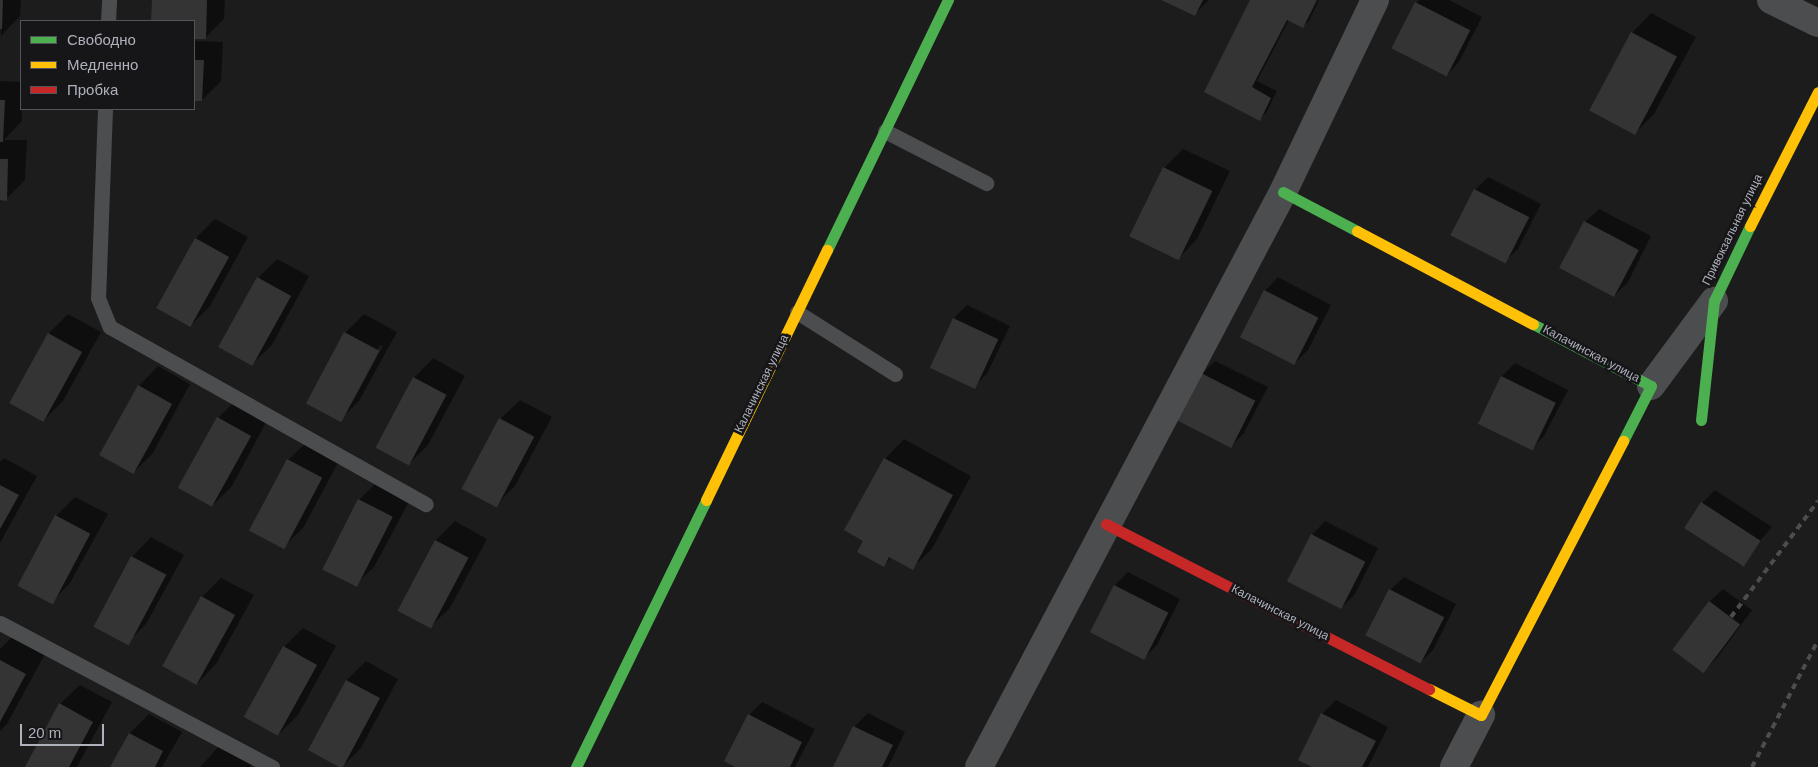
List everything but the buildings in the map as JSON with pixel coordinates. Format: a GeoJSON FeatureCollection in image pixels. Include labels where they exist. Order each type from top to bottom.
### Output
{"type":"FeatureCollection","features":[{"type":"Feature","properties":{"kind":"street","name":"Калачинская улица"},"geometry":{"type":"LineString","coordinates":[[576,767],[948,0]]}},
{"type":"Feature","properties":{"kind":"street"},"geometry":{"type":"LineString","coordinates":[[979,767],[1283,192],[1375,0]]}},
{"type":"Feature","properties":{"kind":"street"},"geometry":{"type":"LineString","coordinates":[[1771,0],[1818,23]]}},
{"type":"Feature","properties":{"kind":"street","name":"Привокзальная улица"},"geometry":{"type":"LineString","coordinates":[[1700,420],[1714,301],[1765,194],[1818,92]]}},
{"type":"Feature","properties":{"kind":"street","name":"Калачинская улица"},"geometry":{"type":"LineString","coordinates":[[1283,192],[1652,386],[1454,767]]}},
{"type":"Feature","properties":{"kind":"street"},"geometry":{"type":"LineString","coordinates":[[1652,386],[1714,301]]}},
{"type":"Feature","properties":{"kind":"street","name":"Калачинская улица"},"geometry":{"type":"LineString","coordinates":[[1106,524],[1481,715]]}},
{"type":"Feature","properties":{"kind":"lane"},"geometry":{"type":"LineString","coordinates":[[108,20],[109,0]]}},
{"type":"Feature","properties":{"kind":"lane"},"geometry":{"type":"LineString","coordinates":[[105,110],[98,298],[110,327],[426,504]]}},
{"type":"Feature","properties":{"kind":"lane"},"geometry":{"type":"LineString","coordinates":[[885,131],[986,183]]}},
{"type":"Feature","properties":{"kind":"lane"},"geometry":{"type":"LineString","coordinates":[[797,312],[895,374]]}},
{"type":"Feature","properties":{"kind":"lane"},"geometry":{"type":"LineString","coordinates":[[0,624],[272,767]]}},
{"type":"Feature","properties":{"kind":"railway"},"geometry":{"type":"LineString","coordinates":[[1731,617],[1818,501]]}},
{"type":"Feature","properties":{"kind":"railway"},"geometry":{"type":"LineString","coordinates":[[1752,767],[1818,640]]}},
{"type":"Feature","properties":{"kind":"traffic: fast"},"geometry":{"type":"LineString","coordinates":[[827,250],[948,0]]}},
{"type":"Feature","properties":{"kind":"traffic: fast"},"geometry":{"type":"LineString","coordinates":[[1283,192],[1357,231]]}},
{"type":"Feature","properties":{"kind":"traffic: fast"},"geometry":{"type":"LineString","coordinates":[[1701,420],[1714,301],[1750,226]]}},
{"type":"Feature","properties":{"kind":"traffic: fast"},"geometry":{"type":"LineString","coordinates":[[1533,324],[1651,386],[1623,441]]}},
{"type":"Feature","properties":{"kind":"traffic: fast"},"geometry":{"type":"LineString","coordinates":[[576,767],[706,500]]}},
{"type":"Feature","properties":{"kind":"traffic: slow"},"geometry":{"type":"LineString","coordinates":[[1750,226],[1818,92]]}},
{"type":"Feature","properties":{"kind":"traffic: slow"},"geometry":{"type":"LineString","coordinates":[[1357,231],[1533,324]]}},
{"type":"Feature","properties":{"kind":"traffic: slow"},"geometry":{"type":"LineString","coordinates":[[706,500],[827,250]]}},
{"type":"Feature","properties":{"kind":"traffic: slow"},"geometry":{"type":"LineString","coordinates":[[1429,689],[1481,715],[1623,441]]}},
{"type":"Feature","properties":{"kind":"traffic: jam"},"geometry":{"type":"LineString","coordinates":[[1106,524],[1429,689]]}}]}
